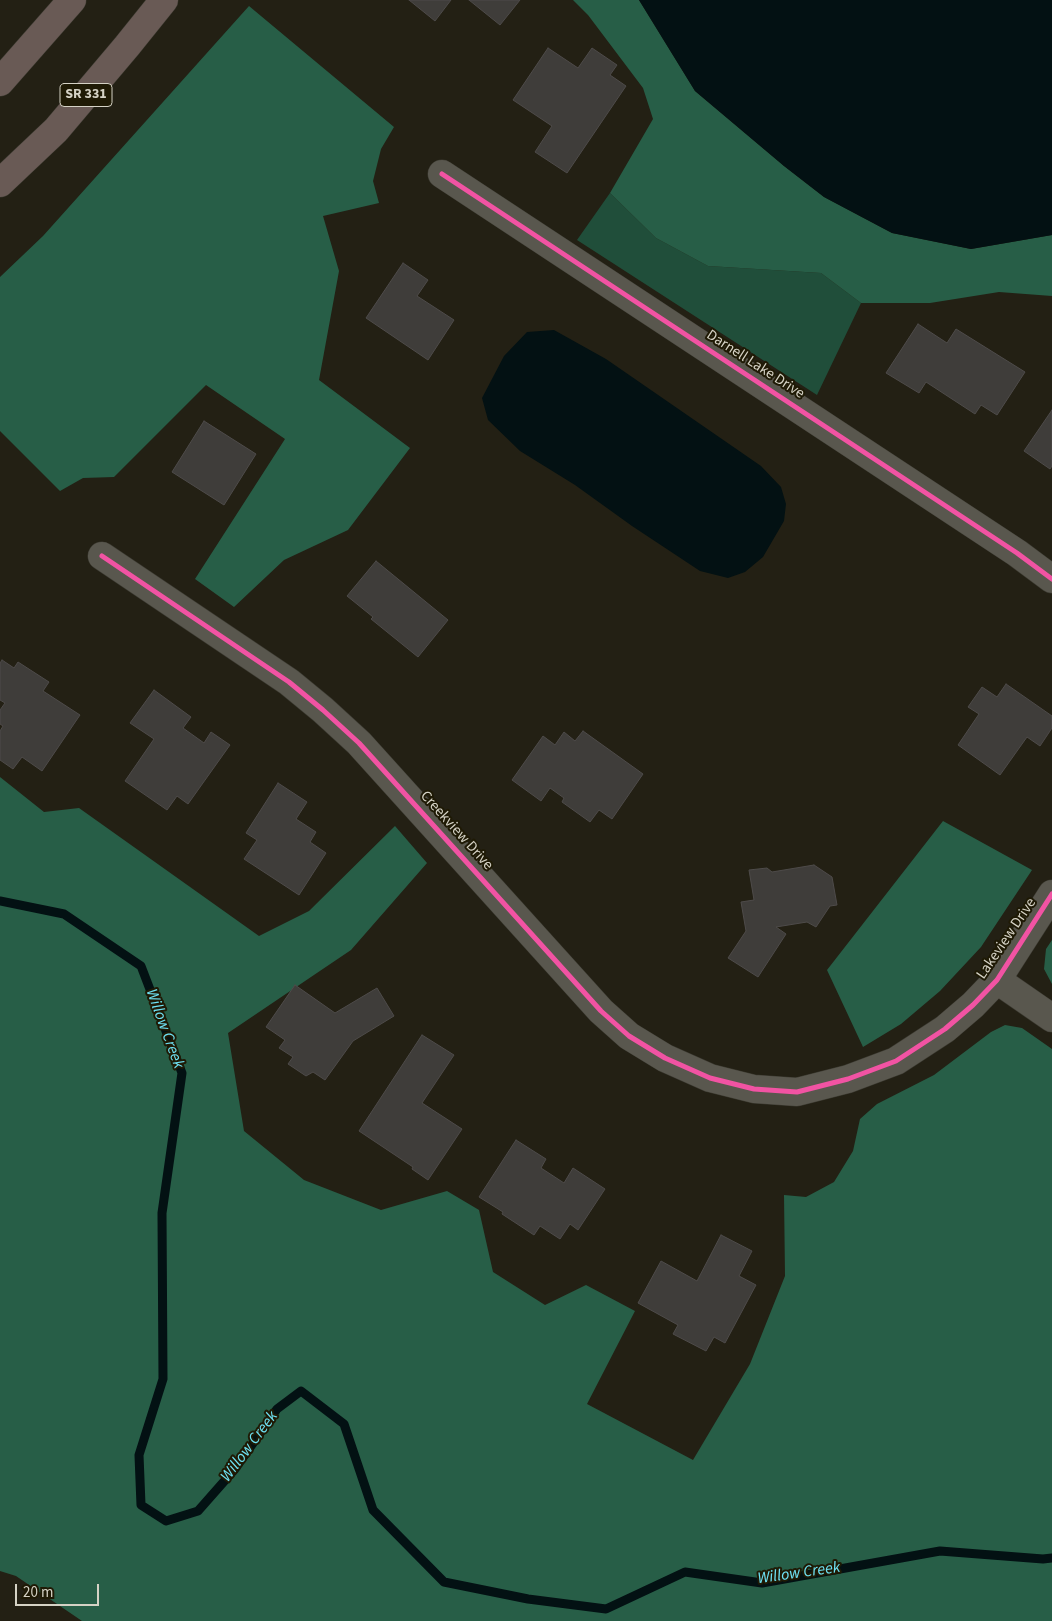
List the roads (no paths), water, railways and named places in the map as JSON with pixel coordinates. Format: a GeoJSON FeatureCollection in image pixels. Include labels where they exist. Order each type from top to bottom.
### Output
{"type":"FeatureCollection","features":[{"type":"Feature","properties":{"kind":"highway"},"geometry":{"type":"LineString","coordinates":[[0,82],[72,0]]}},
{"type":"Feature","properties":{"kind":"highway","name":"SR 331"},"geometry":{"type":"LineString","coordinates":[[0,183],[56,130],[164,0]]}},
{"type":"Feature","properties":{"kind":"street","name":"Darnell Lake Drive"},"geometry":{"type":"LineString","coordinates":[[442,174],[1017,553],[1052,579]]}},
{"type":"Feature","properties":{"kind":"street","name":"Creekview Drive"},"geometry":{"type":"LineString","coordinates":[[102,556],[289,682],[359,742],[601,1011],[629,1036],[666,1058],[710,1078],[754,1089],[797,1092]]}},
{"type":"Feature","properties":{"kind":"street","name":"Lakeview Drive"},"geometry":{"type":"LineString","coordinates":[[797,1092],[848,1079],[896,1061],[945,1029],[973,1005],[997,980],[1052,894]]}},
{"type":"Feature","properties":{"kind":"street"},"geometry":{"type":"LineString","coordinates":[[997,980],[1052,1018]]}},
{"type":"Feature","properties":{"kind":"waterway","name":"Willow Creek"},"geometry":{"type":"LineString","coordinates":[[0,901],[64,914],[141,966],[182,1073],[162,1213],[163,1379],[139,1455],[141,1505],[166,1521],[198,1511],[235,1469],[277,1409],[301,1391],[344,1424],[373,1510],[444,1582],[528,1599],[606,1609],[685,1572],[762,1583],[940,1551],[1043,1559],[1052,1558]]}}]}
